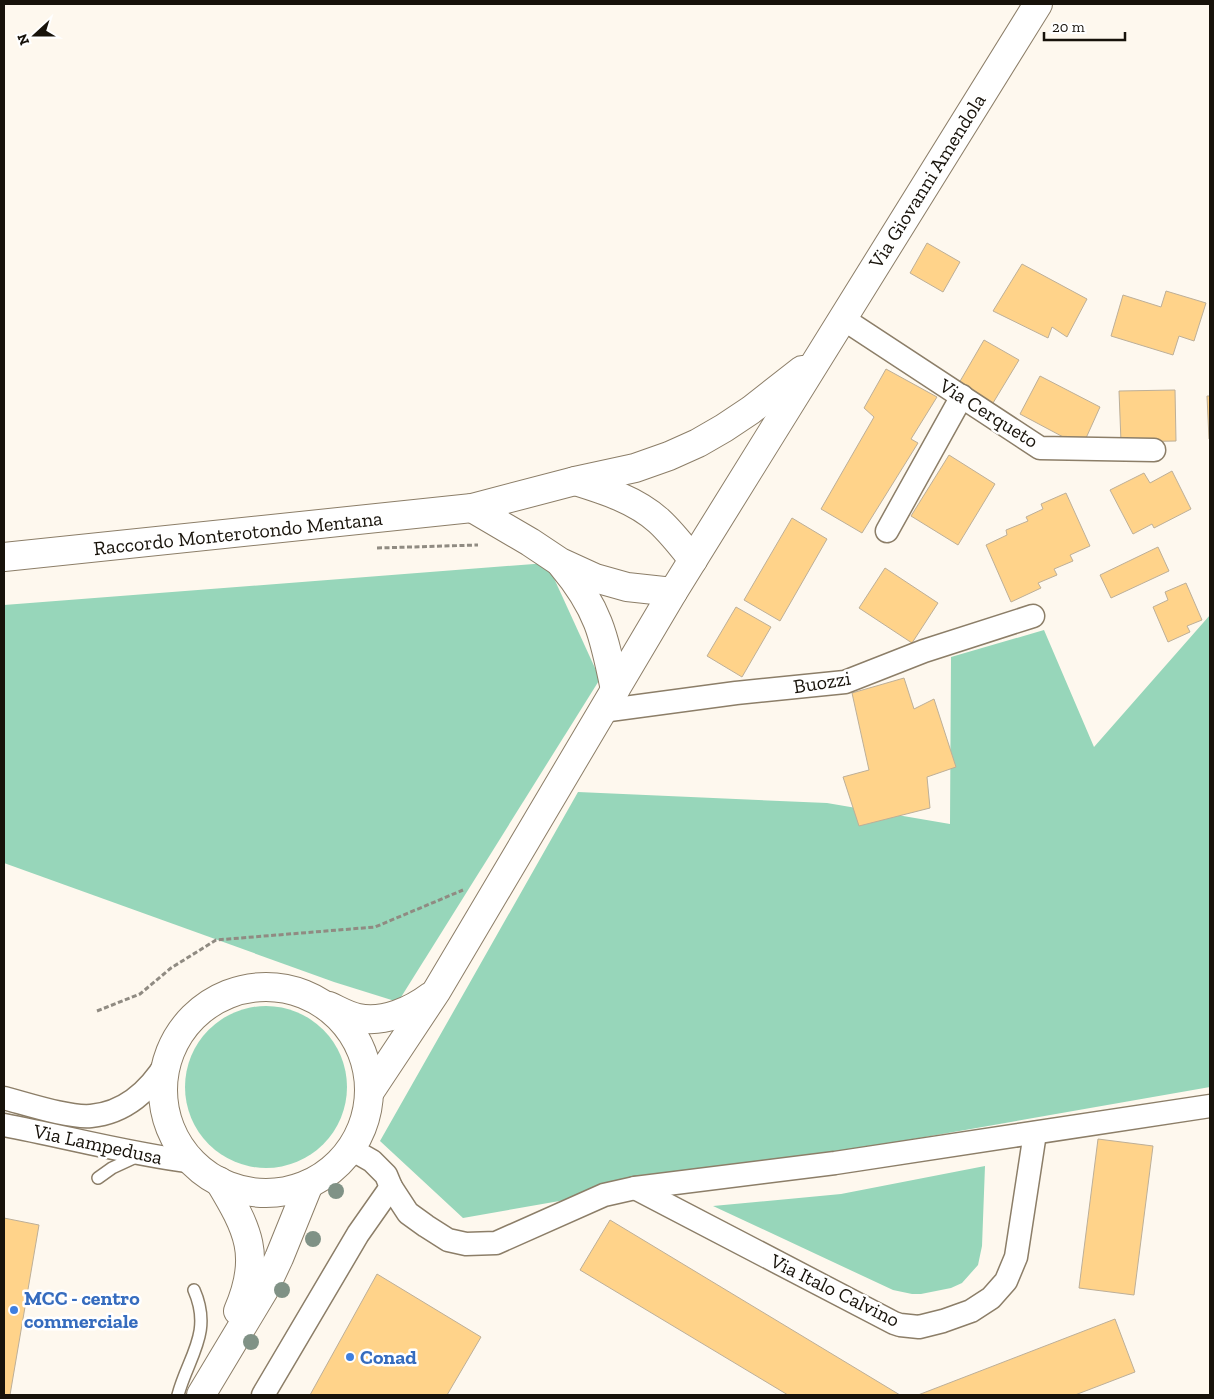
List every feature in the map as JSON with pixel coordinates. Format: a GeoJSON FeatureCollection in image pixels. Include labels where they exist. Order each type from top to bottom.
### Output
{"type":"FeatureCollection","features":[{"type":"Feature","properties":{"kind":"main road","name":"Via Giovanni Amendola"},"geometry":{"type":"LineString","coordinates":[[369,1093],[436,992],[673,592],[1038,4]]}},
{"type":"Feature","properties":{"kind":"main road","name":"Raccordo Monterotondo Mentana"},"geometry":{"type":"LineString","coordinates":[[4,557],[472,508],[575,481],[636,468],[698,443],[751,410],[817,358]]}},
{"type":"Feature","properties":{"kind":"main road"},"geometry":{"type":"LineString","coordinates":[[575,481],[601,489],[642,509],[664,526],[693,560]]}},
{"type":"Feature","properties":{"kind":"main road"},"geometry":{"type":"LineString","coordinates":[[472,508],[560,562],[595,578],[627,587],[673,592]]}},
{"type":"Feature","properties":{"kind":"main road"},"geometry":{"type":"LineString","coordinates":[[560,562],[576,582],[595,615],[606,644],[608,700]]}},
{"type":"Feature","properties":{"kind":"main road"},"geometry":{"type":"LineString","coordinates":[[323,1004],[343,1020],[358,1042],[367,1067],[369,1093],[364,1122],[351,1149],[332,1170],[309,1184],[279,1192],[248,1191],[218,1182],[193,1162],[172,1133],[163,1098],[167,1062],[178,1037],[195,1015],[217,999],[234,992],[243,989],[271,986],[298,992],[358,1018],[373,1019],[403,1012],[418,1005],[436,992]]}},
{"type":"Feature","properties":{"kind":"main road"},"geometry":{"type":"LineString","coordinates":[[204,1390],[245,1294],[250,1266],[247,1240],[243,1227],[218,1182]]}},
{"type":"Feature","properties":{"kind":"main road"},"geometry":{"type":"LineString","coordinates":[[204,1390],[268,1282],[309,1184]]}},
{"type":"Feature","properties":{"kind":"street","name":"Via Cerqueto"},"geometry":{"type":"LineString","coordinates":[[842,318],[1040,448],[1154,450]]}},
{"type":"Feature","properties":{"kind":"street"},"geometry":{"type":"LineString","coordinates":[[887,531],[962,396]]}},
{"type":"Feature","properties":{"kind":"street","name":"Buozzi"},"geometry":{"type":"LineString","coordinates":[[608,700],[736,693],[845,682],[924,651],[1033,616]]}},
{"type":"Feature","properties":{"kind":"street","name":"Via Lampedusa"},"geometry":{"type":"LineString","coordinates":[[4,1098],[74,1116],[102,1114],[125,1105],[145,1092],[167,1062]]}},
{"type":"Feature","properties":{"kind":"street"},"geometry":{"type":"LineString","coordinates":[[351,1149],[372,1161],[386,1175],[391,1188],[408,1213],[414,1218],[448,1240],[466,1244],[496,1243],[604,1195],[636,1188],[835,1163],[1210,1106]]}},
{"type":"Feature","properties":{"kind":"street","name":"Via Lampedusa"},"geometry":{"type":"LineString","coordinates":[[4,1125],[142,1154],[193,1162]]}},
{"type":"Feature","properties":{"kind":"street","name":"Via Italo Calvino"},"geometry":{"type":"LineString","coordinates":[[636,1188],[894,1323],[919,1327],[943,1321],[976,1308],[991,1298],[1006,1281],[1016,1257],[1035,1133]]}},
{"type":"Feature","properties":{"kind":"street"},"geometry":{"type":"LineString","coordinates":[[263,1395],[358,1234],[391,1188]]}},
{"type":"Feature","properties":{"kind":"lane"},"geometry":{"type":"LineString","coordinates":[[98,1178],[112,1168],[142,1154]]}},
{"type":"Feature","properties":{"kind":"lane"},"geometry":{"type":"LineString","coordinates":[[178,1395],[196,1350],[200,1334],[200,1313],[194,1290]]}},
{"type":"Feature","properties":{"kind":"path"},"geometry":{"type":"LineString","coordinates":[[374,548],[483,545]]}},
{"type":"Feature","properties":{"kind":"path"},"geometry":{"type":"LineString","coordinates":[[97,1011],[140,994],[171,968],[216,940],[375,927],[463,890]]}},
{"type":"Feature","properties":{"kind":"green space"},"geometry":{"type":"Polygon","coordinates":[[[547,563],[600,679],[398,1002],[334,982],[4,863],[4,605],[547,563]]]}},
{"type":"Feature","properties":{"kind":"green space"},"geometry":{"type":"Polygon","coordinates":[[[1210,615],[1210,1087],[463,1218],[380,1141],[578,792],[827,803],[950,824],[951,657],[1044,630],[1094,747],[1210,615]]]}},
{"type":"Feature","properties":{"kind":"green space"},"geometry":{"type":"Polygon","coordinates":[[[266,1006],[282,1008],[297,1013],[311,1020],[323,1030],[333,1042],[340,1056],[345,1071],[347,1087],[345,1103],[340,1118],[333,1132],[323,1144],[311,1154],[297,1161],[282,1166],[266,1168],[250,1166],[235,1161],[221,1154],[209,1144],[199,1132],[192,1118],[187,1103],[185,1087],[187,1071],[192,1056],[199,1042],[209,1030],[221,1020],[235,1013],[250,1008],[266,1006]]]}},
{"type":"Feature","properties":{"kind":"green space"},"geometry":{"type":"Polygon","coordinates":[[[985,1166],[982,1246],[978,1265],[962,1283],[951,1288],[921,1294],[893,1290],[713,1206],[841,1194],[985,1166]]]}},
{"type":"Feature","properties":{"kind":"building"},"geometry":{"type":"Polygon","coordinates":[[[927,243],[960,262],[943,292],[910,273],[927,243]]]}},
{"type":"Feature","properties":{"kind":"building"},"geometry":{"type":"Polygon","coordinates":[[[1022,264],[1087,299],[1067,337],[1052,327],[1048,338],[993,311],[1022,264]]]}},
{"type":"Feature","properties":{"kind":"building"},"geometry":{"type":"Polygon","coordinates":[[[1166,291],[1206,303],[1194,341],[1179,336],[1173,355],[1111,336],[1123,295],[1161,307],[1166,291]]]}},
{"type":"Feature","properties":{"kind":"building"},"geometry":{"type":"Polygon","coordinates":[[[984,340],[1019,360],[993,403],[959,383],[984,340]]]}},
{"type":"Feature","properties":{"kind":"building"},"geometry":{"type":"Polygon","coordinates":[[[886,369],[937,397],[911,439],[918,443],[862,533],[821,509],[874,417],[864,408],[886,369]]]}},
{"type":"Feature","properties":{"kind":"building"},"geometry":{"type":"Polygon","coordinates":[[[1040,376],[1100,407],[1082,447],[1020,414],[1040,376]]]}},
{"type":"Feature","properties":{"kind":"building"},"geometry":{"type":"Polygon","coordinates":[[[1175,390],[1176,441],[1121,442],[1119,391],[1175,390]]]}},
{"type":"Feature","properties":{"kind":"building"},"geometry":{"type":"Polygon","coordinates":[[[1207,396],[1210,396],[1210,439],[1209,439],[1207,396]]]}},
{"type":"Feature","properties":{"kind":"building"},"geometry":{"type":"Polygon","coordinates":[[[949,455],[995,484],[958,545],[911,516],[949,455]]]}},
{"type":"Feature","properties":{"kind":"building"},"geometry":{"type":"Polygon","coordinates":[[[1172,471],[1191,509],[1154,528],[1152,524],[1133,534],[1110,490],[1144,473],[1150,483],[1172,471]]]}},
{"type":"Feature","properties":{"kind":"building"},"geometry":{"type":"Polygon","coordinates":[[[1066,493],[1090,546],[1070,555],[1073,561],[1054,569],[1057,575],[1038,583],[1041,588],[1011,602],[986,545],[1007,535],[1006,530],[1028,521],[1026,517],[1043,509],[1041,504],[1066,493]]]}},
{"type":"Feature","properties":{"kind":"building"},"geometry":{"type":"Polygon","coordinates":[[[792,518],[827,539],[780,621],[744,600],[792,518]]]}},
{"type":"Feature","properties":{"kind":"building"},"geometry":{"type":"Polygon","coordinates":[[[1158,547],[1169,571],[1111,598],[1100,575],[1158,547]]]}},
{"type":"Feature","properties":{"kind":"building"},"geometry":{"type":"Polygon","coordinates":[[[885,568],[938,603],[912,643],[859,608],[885,568]]]}},
{"type":"Feature","properties":{"kind":"building"},"geometry":{"type":"Polygon","coordinates":[[[1186,583],[1202,620],[1187,626],[1190,632],[1168,642],[1153,607],[1168,600],[1165,592],[1186,583]]]}},
{"type":"Feature","properties":{"kind":"building"},"geometry":{"type":"Polygon","coordinates":[[[736,607],[771,627],[742,677],[707,656],[736,607]]]}},
{"type":"Feature","properties":{"kind":"building"},"geometry":{"type":"Polygon","coordinates":[[[904,678],[914,709],[934,699],[956,767],[927,777],[930,808],[859,826],[843,777],[869,770],[852,693],[904,678]]]}},
{"type":"Feature","properties":{"kind":"building"},"geometry":{"type":"Polygon","coordinates":[[[1098,1139],[1153,1146],[1134,1295],[1079,1288],[1098,1139]]]}},
{"type":"Feature","properties":{"kind":"building","name":"MCC - centro commerciale"},"geometry":{"type":"Polygon","coordinates":[[[4,1218],[39,1225],[10,1395],[4,1395],[4,1218]]]}},
{"type":"Feature","properties":{"kind":"building"},"geometry":{"type":"Polygon","coordinates":[[[610,1220],[900,1395],[788,1395],[580,1270],[610,1220]]]}},
{"type":"Feature","properties":{"kind":"building"},"geometry":{"type":"Polygon","coordinates":[[[377,1274],[481,1337],[447,1395],[310,1395],[377,1274]]]}},
{"type":"Feature","properties":{"kind":"building"},"geometry":{"type":"Polygon","coordinates":[[[1115,1319],[1135,1372],[1075,1395],[918,1395],[1115,1319]]]}},
{"type":"Feature","properties":{"kind":"place","name":"MCC - centro commerciale"},"geometry":{"type":"Point","coordinates":[14,1310]}},
{"type":"Feature","properties":{"kind":"place","name":"Conad"},"geometry":{"type":"Point","coordinates":[350,1357]}}]}
